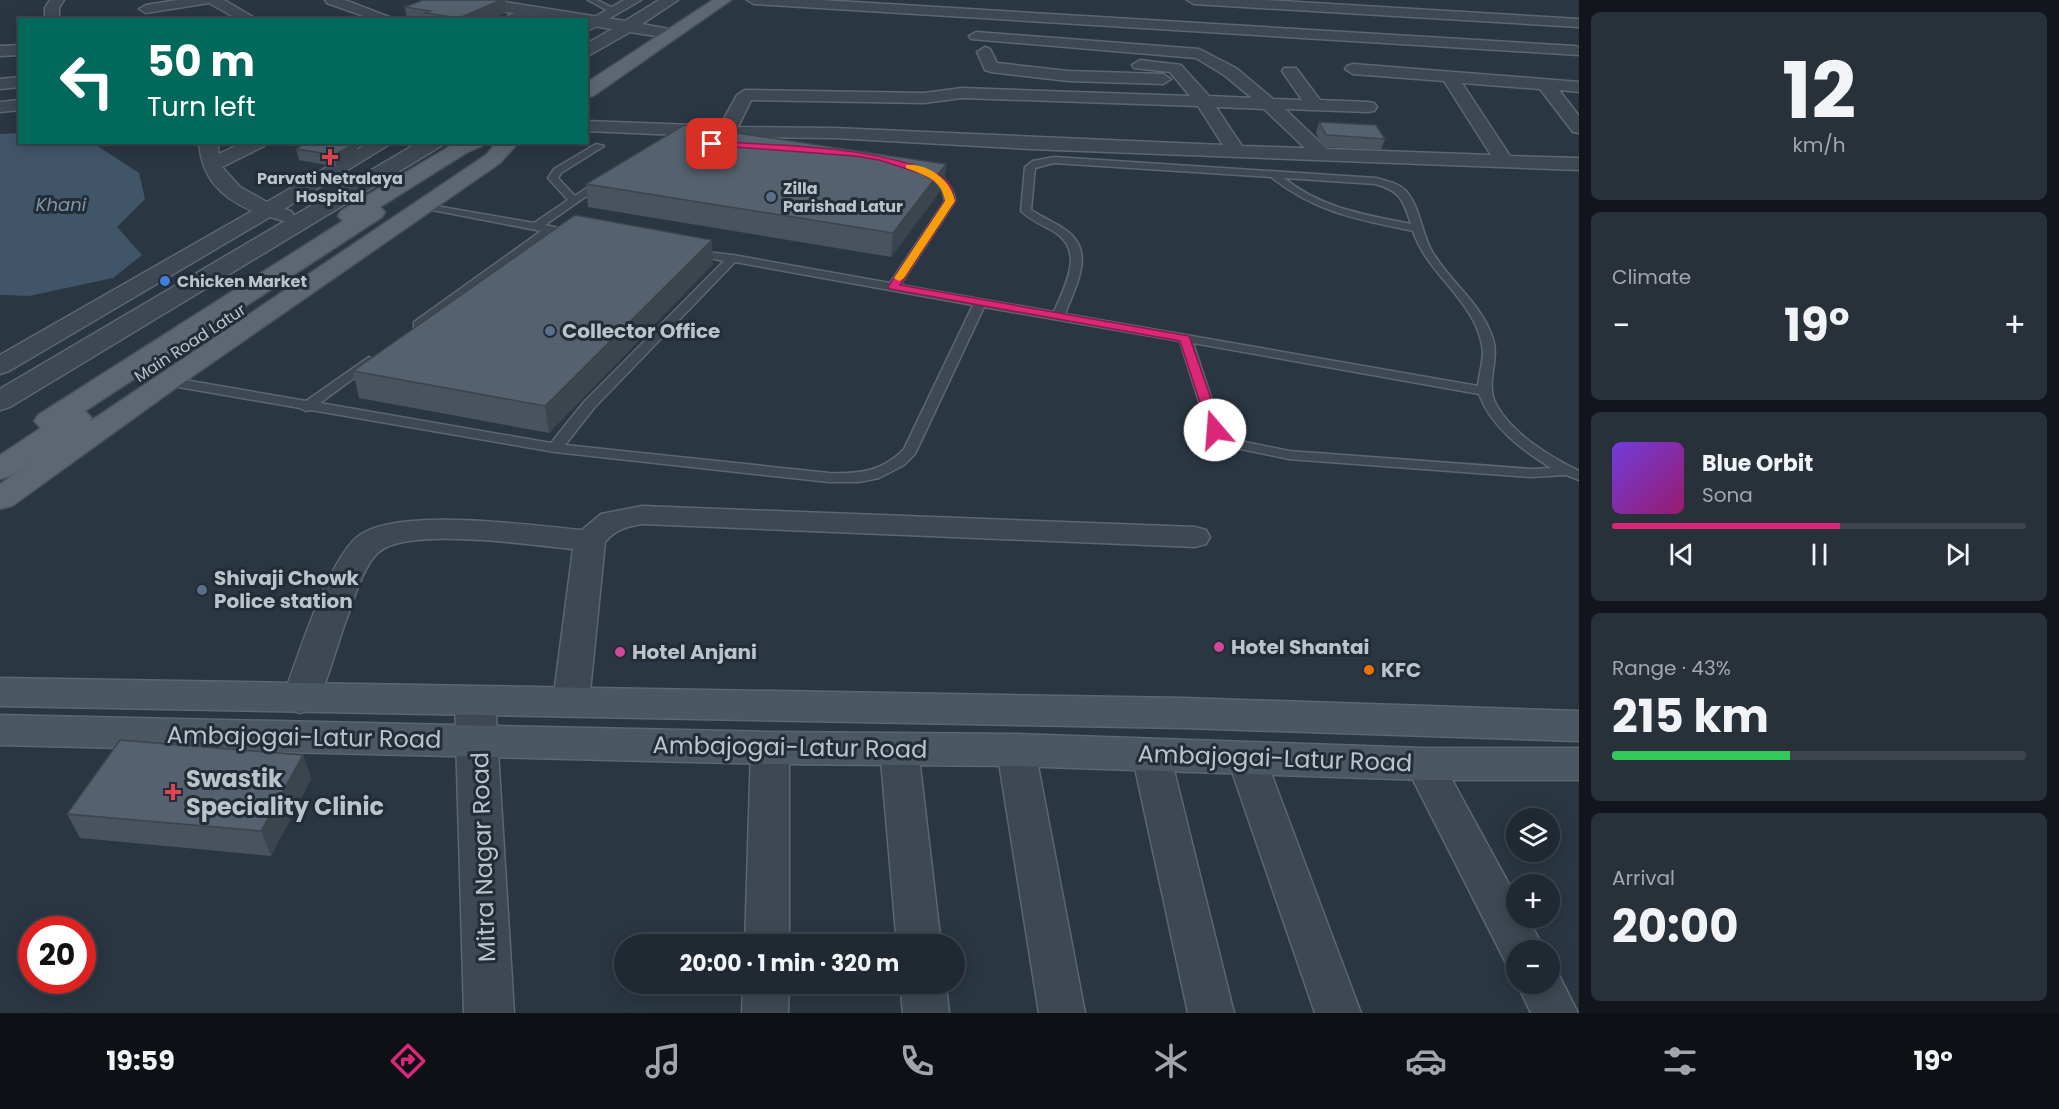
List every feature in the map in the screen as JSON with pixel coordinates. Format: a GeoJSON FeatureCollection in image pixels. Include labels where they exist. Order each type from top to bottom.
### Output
{"type":"FeatureCollection","features":[{"type":"Feature","properties":{"kind":"main road"},"geometry":{"type":"LineString","coordinates":[[588,72],[700,0]]}},
{"type":"Feature","properties":{"kind":"main road"},"geometry":{"type":"LineString","coordinates":[[588,91],[723,0]]}},
{"type":"Feature","properties":{"kind":"main road"},"geometry":{"type":"LineString","coordinates":[[0,441],[341,220],[470,144]]}},
{"type":"Feature","properties":{"kind":"main road","name":"Main Road Latur"},"geometry":{"type":"LineString","coordinates":[[0,454],[480,144]]}},
{"type":"Feature","properties":{"kind":"main road","name":"Main Road Latur"},"geometry":{"type":"LineString","coordinates":[[0,469],[326,253],[504,144]]}},
{"type":"Feature","properties":{"kind":"main road"},"geometry":{"type":"LineString","coordinates":[[0,499],[166,381],[422,205],[493,159],[505,144]]}},
{"type":"Feature","properties":{"kind":"main road"},"geometry":{"type":"LineString","coordinates":[[0,692],[300,700],[477,721],[571,702],[1139,711],[1579,726]]}},
{"type":"Feature","properties":{"kind":"main road","name":"Ambajogai-Latur Road"},"geometry":{"type":"LineString","coordinates":[[0,730],[477,721],[770,748],[1016,750],[1246,756],[1425,764],[1579,764]]}},
{"type":"Feature","properties":{"kind":"street"},"geometry":{"type":"LineString","coordinates":[[52,18],[52,8],[57,0]]}},
{"type":"Feature","properties":{"kind":"street"},"geometry":{"type":"LineString","coordinates":[[148,10],[204,0]]}},
{"type":"Feature","properties":{"kind":"street"},"geometry":{"type":"LineString","coordinates":[[214,0],[247,18]]}},
{"type":"Feature","properties":{"kind":"street"},"geometry":{"type":"LineString","coordinates":[[336,0],[385,18]]}},
{"type":"Feature","properties":{"kind":"street"},"geometry":{"type":"LineString","coordinates":[[463,0],[586,18]]}},
{"type":"Feature","properties":{"kind":"street"},"geometry":{"type":"LineString","coordinates":[[588,34],[603,20],[634,0]]}},
{"type":"Feature","properties":{"kind":"street"},"geometry":{"type":"LineString","coordinates":[[603,20],[646,0]]}},
{"type":"Feature","properties":{"kind":"street"},"geometry":{"type":"LineString","coordinates":[[588,51],[670,0]]}},
{"type":"Feature","properties":{"kind":"street"},"geometry":{"type":"LineString","coordinates":[[754,0],[993,7],[1105,16],[1218,29],[1347,53],[1450,77],[1579,87]]}},
{"type":"Feature","properties":{"kind":"street"},"geometry":{"type":"LineString","coordinates":[[1194,0],[1330,5],[1445,16],[1579,23]]}},
{"type":"Feature","properties":{"kind":"street"},"geometry":{"type":"LineString","coordinates":[[1433,0],[1445,16]]}},
{"type":"Feature","properties":{"kind":"street"},"geometry":{"type":"LineString","coordinates":[[1218,29],[1219,1]]}},
{"type":"Feature","properties":{"kind":"street"},"geometry":{"type":"LineString","coordinates":[[1330,5],[1388,156]]}},
{"type":"Feature","properties":{"kind":"street"},"geometry":{"type":"LineString","coordinates":[[993,7],[976,33],[991,67],[1068,76],[1186,80],[1204,102],[1236,150]]}},
{"type":"Feature","properties":{"kind":"street"},"geometry":{"type":"LineString","coordinates":[[512,18],[526,11]]}},
{"type":"Feature","properties":{"kind":"street"},"geometry":{"type":"LineString","coordinates":[[588,18],[674,34]]}},
{"type":"Feature","properties":{"kind":"street"},"geometry":{"type":"LineString","coordinates":[[1552,22],[1577,53]]}},
{"type":"Feature","properties":{"kind":"street"},"geometry":{"type":"LineString","coordinates":[[976,36],[1199,54],[1217,62],[1268,104],[1322,154]]}},
{"type":"Feature","properties":{"kind":"street"},"geometry":{"type":"LineString","coordinates":[[0,51],[18,50]]}},
{"type":"Feature","properties":{"kind":"street"},"geometry":{"type":"LineString","coordinates":[[1347,53],[1577,53]]}},
{"type":"Feature","properties":{"kind":"street"},"geometry":{"type":"LineString","coordinates":[[0,63],[18,62]]}},
{"type":"Feature","properties":{"kind":"street"},"geometry":{"type":"LineString","coordinates":[[1290,71],[1315,105]]}},
{"type":"Feature","properties":{"kind":"street"},"geometry":{"type":"LineString","coordinates":[[1450,77],[1504,161]]}},
{"type":"Feature","properties":{"kind":"street"},"geometry":{"type":"LineString","coordinates":[[0,84],[18,82]]}},
{"type":"Feature","properties":{"kind":"street"},"geometry":{"type":"LineString","coordinates":[[1546,85],[1579,128]]}},
{"type":"Feature","properties":{"kind":"street"},"geometry":{"type":"LineString","coordinates":[[726,132],[745,95],[924,99],[962,93],[1368,107]]}},
{"type":"Feature","properties":{"kind":"street"},"geometry":{"type":"LineString","coordinates":[[0,107],[18,105]]}},
{"type":"Feature","properties":{"kind":"street"},"geometry":{"type":"LineString","coordinates":[[588,126],[726,132],[834,133],[1579,164]]}},
{"type":"Feature","properties":{"kind":"street"},"geometry":{"type":"LineString","coordinates":[[208,144],[212,165],[219,179],[253,206],[287,215]]}},
{"type":"Feature","properties":{"kind":"street"},"geometry":{"type":"LineString","coordinates":[[212,165],[254,144]]}},
{"type":"Feature","properties":{"kind":"street"},"geometry":{"type":"LineString","coordinates":[[0,402],[287,215],[381,144]]}},
{"type":"Feature","properties":{"kind":"street"},"geometry":{"type":"LineString","coordinates":[[0,383],[407,144]]}},
{"type":"Feature","properties":{"kind":"street"},"geometry":{"type":"LineString","coordinates":[[0,366],[287,215],[430,144]]}},
{"type":"Feature","properties":{"kind":"street"},"geometry":{"type":"LineString","coordinates":[[571,702],[590,541],[602,525],[618,518],[642,515],[1195,537]]}},
{"type":"Feature","properties":{"kind":"street"},"geometry":{"type":"LineString","coordinates":[[300,700],[349,574],[368,544],[389,534],[431,529],[590,541]]}},
{"type":"Feature","properties":{"kind":"street","name":"Mitra Nagar Road"},"geometry":{"type":"LineString","coordinates":[[477,721],[489,1013]]}},
{"type":"Feature","properties":{"kind":"street"},"geometry":{"type":"LineString","coordinates":[[766,934],[770,748]]}},
{"type":"Feature","properties":{"kind":"street"},"geometry":{"type":"LineString","coordinates":[[899,748],[918,934]]}},
{"type":"Feature","properties":{"kind":"street"},"geometry":{"type":"LineString","coordinates":[[1016,750],[1062,1013]]}},
{"type":"Feature","properties":{"kind":"street"},"geometry":{"type":"LineString","coordinates":[[1151,754],[1211,1013]]}},
{"type":"Feature","properties":{"kind":"street"},"geometry":{"type":"LineString","coordinates":[[1246,756],[1338,1013]]}},
{"type":"Feature","properties":{"kind":"street"},"geometry":{"type":"LineString","coordinates":[[1425,764],[1517,940]]}},
{"type":"Feature","properties":{"kind":"street"},"geometry":{"type":"LineString","coordinates":[[765,1013],[766,994]]}},
{"type":"Feature","properties":{"kind":"street"},"geometry":{"type":"LineString","coordinates":[[924,994],[926,1013]]}},
{"type":"Feature","properties":{"kind":"street"},"geometry":{"type":"LineString","coordinates":[[1545,994],[1555,1013]]}},
{"type":"Feature","properties":{"kind":"lane"},"geometry":{"type":"LineString","coordinates":[[597,1],[603,20]]}},
{"type":"Feature","properties":{"kind":"lane"},"geometry":{"type":"LineString","coordinates":[[574,201],[553,178],[557,171],[599,146]]}},
{"type":"Feature","properties":{"kind":"lane"},"geometry":{"type":"LineString","coordinates":[[1058,316],[1078,261],[1078,249],[1066,234],[1026,211],[1030,167],[1036,163],[1054,160],[1388,184],[1403,194],[1427,253],[1477,314],[1491,352],[1484,391],[1488,404],[1503,422],[1548,460],[1574,473]]}},
{"type":"Feature","properties":{"kind":"lane"},"geometry":{"type":"LineString","coordinates":[[893,287],[950,201],[948,189],[943,182],[918,170]]}},
{"type":"Feature","properties":{"kind":"lane"},"geometry":{"type":"LineString","coordinates":[[1274,175],[1297,193],[1315,201],[1341,210],[1418,229]]}},
{"type":"Feature","properties":{"kind":"lane"},"geometry":{"type":"LineString","coordinates":[[536,227],[610,177]]}},
{"type":"Feature","properties":{"kind":"lane"},"geometry":{"type":"LineString","coordinates":[[422,205],[584,235]]}},
{"type":"Feature","properties":{"kind":"lane"},"geometry":{"type":"LineString","coordinates":[[409,332],[549,230]]}},
{"type":"Feature","properties":{"kind":"lane"},"geometry":{"type":"LineString","coordinates":[[687,251],[1484,391]]}},
{"type":"Feature","properties":{"kind":"lane"},"geometry":{"type":"LineString","coordinates":[[555,448],[589,405],[733,258]]}},
{"type":"Feature","properties":{"kind":"lane"},"geometry":{"type":"LineString","coordinates":[[166,381],[555,448],[827,478],[870,477],[886,472],[901,463],[910,451],[980,302]]}},
{"type":"Feature","properties":{"kind":"lane"},"geometry":{"type":"LineString","coordinates":[[1185,338],[1215,430],[1226,440],[1254,450],[1289,455],[1531,473],[1574,473]]}},
{"type":"Feature","properties":{"kind":"lane"},"geometry":{"type":"LineString","coordinates":[[306,406],[381,352]]}},
{"type":"Feature","properties":{"kind":"water","name":"Khani"},"geometry":{"type":"Polygon","coordinates":[[[18,133],[18,144],[95,144],[139,173],[145,199],[117,227],[142,255],[113,278],[29,296],[0,295],[0,134],[18,133]]]}},
{"type":"Feature","properties":{"kind":"building"},"geometry":{"type":"Polygon","coordinates":[[[423,0],[501,0],[459,18],[425,13],[430,11],[405,7],[423,0]]]}},
{"type":"Feature","properties":{"kind":"building"},"geometry":{"type":"Polygon","coordinates":[[[1319,122],[1376,125],[1385,139],[1326,135],[1319,122]]]}},
{"type":"Feature","properties":{"kind":"building","name":"Zilla Parishad Latur"},"geometry":{"type":"Polygon","coordinates":[[[684,125],[946,164],[893,233],[586,184],[684,125]]]}},
{"type":"Feature","properties":{"kind":"building"},"geometry":{"type":"Polygon","coordinates":[[[304,144],[354,144],[334,155],[296,149],[304,144]]]}},
{"type":"Feature","properties":{"kind":"building","name":"Collector Office"},"geometry":{"type":"Polygon","coordinates":[[[575,215],[712,240],[545,406],[353,371],[575,215]]]}},
{"type":"Feature","properties":{"kind":"building"},"geometry":{"type":"Polygon","coordinates":[[[120,740],[303,755],[261,831],[67,814],[120,740]]]}},
{"type":"Feature","properties":{"kind":"slow traffic"},"geometry":{"type":"LineString","coordinates":[[899,278],[950,201],[948,189],[943,182],[927,172],[909,166]]}},
{"type":"Feature","properties":{"kind":"place","name":"Parvati Netralaya Hospital"},"geometry":{"type":"Point","coordinates":[330,157]}},
{"type":"Feature","properties":{"kind":"place","name":"Zilla Parishad Latur"},"geometry":{"type":"Point","coordinates":[771,197]}},
{"type":"Feature","properties":{"kind":"place","name":"Chicken Market"},"geometry":{"type":"Point","coordinates":[165,281]}},
{"type":"Feature","properties":{"kind":"place","name":"Collector Office"},"geometry":{"type":"Point","coordinates":[550,331]}},
{"type":"Feature","properties":{"kind":"place","name":"Shivaji Chowk Police station"},"geometry":{"type":"Point","coordinates":[202,590]}},
{"type":"Feature","properties":{"kind":"place","name":"Hotel Shantai"},"geometry":{"type":"Point","coordinates":[1219,647]}},
{"type":"Feature","properties":{"kind":"place","name":"Hotel Anjani"},"geometry":{"type":"Point","coordinates":[620,652]}},
{"type":"Feature","properties":{"kind":"place","name":"KFC"},"geometry":{"type":"Point","coordinates":[1369,670]}},
{"type":"Feature","properties":{"kind":"place","name":"Swastik Speciality Clinic"},"geometry":{"type":"Point","coordinates":[173,792]}},
{"type":"Feature","properties":{"kind":"route"},"geometry":{"type":"LineString","coordinates":[[712,144],[855,154],[881,158],[927,172],[943,182],[948,189],[950,201],[893,287],[1185,338],[1215,430]]}}]}
